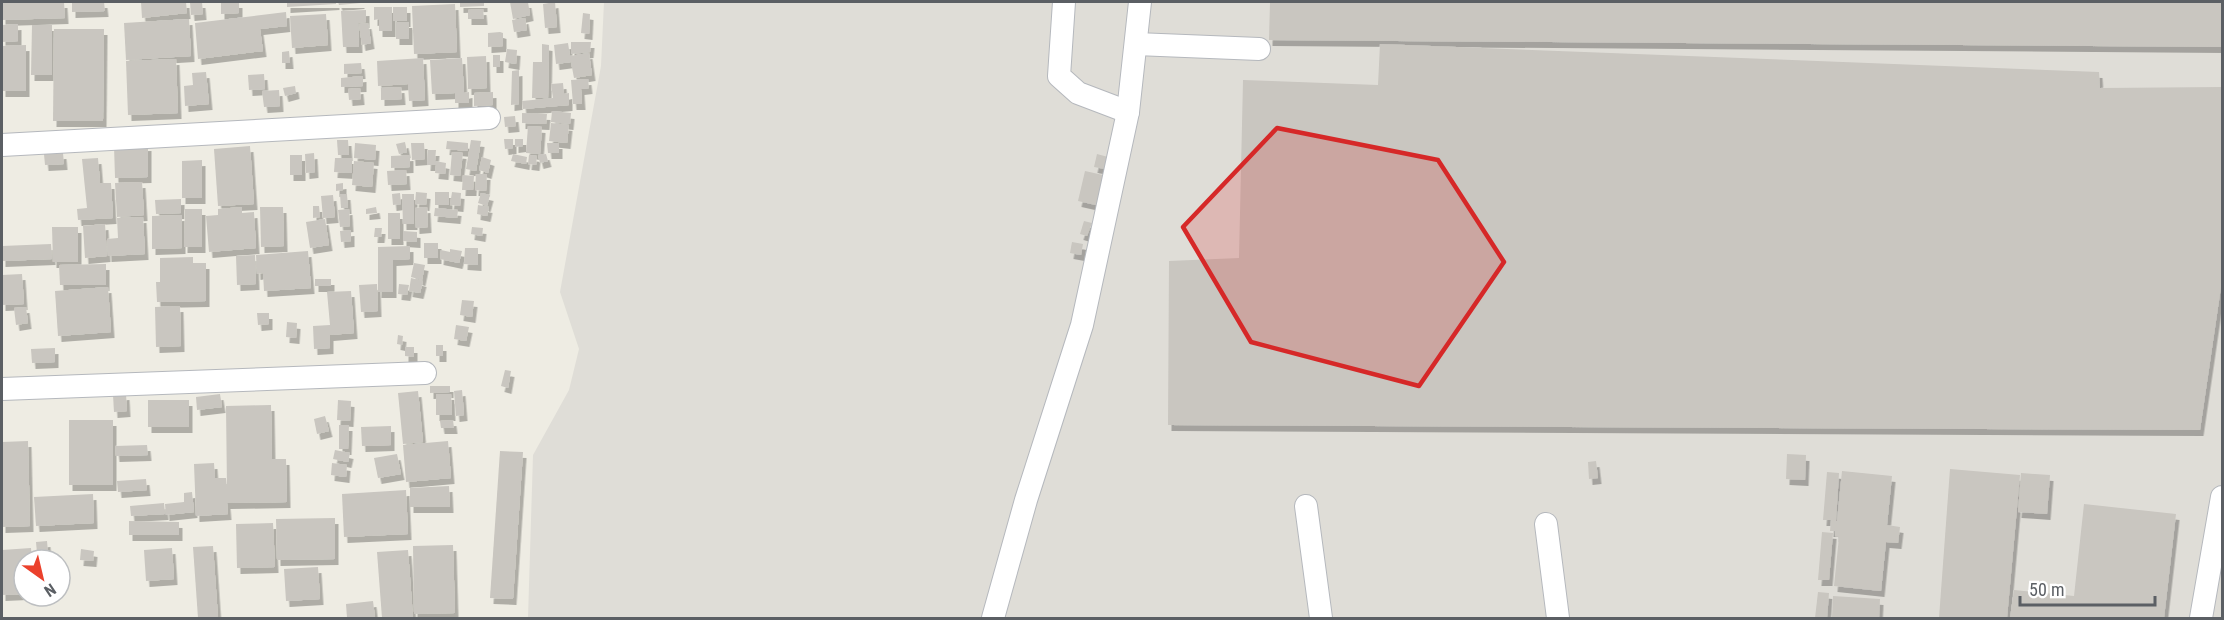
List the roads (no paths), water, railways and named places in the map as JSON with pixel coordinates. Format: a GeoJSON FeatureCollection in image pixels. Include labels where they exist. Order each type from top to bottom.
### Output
{"type":"FeatureCollection","features":[{"type":"Feature","properties":{"kind":"street"},"geometry":{"type":"LineString","coordinates":[[1064,2],[1059,76],[1078,93],[1128,112]]}},
{"type":"Feature","properties":{"kind":"street"},"geometry":{"type":"LineString","coordinates":[[993,618],[1026,500],[1082,325],[1128,112],[1140,2]]}},
{"type":"Feature","properties":{"kind":"street"},"geometry":{"type":"LineString","coordinates":[[1136,44],[1259,49]]}},
{"type":"Feature","properties":{"kind":"street"},"geometry":{"type":"LineString","coordinates":[[2,145],[489,118]]}},
{"type":"Feature","properties":{"kind":"street"},"geometry":{"type":"LineString","coordinates":[[2,389],[425,373]]}},
{"type":"Feature","properties":{"kind":"street"},"geometry":{"type":"LineString","coordinates":[[2201,618],[2223,498]]}},
{"type":"Feature","properties":{"kind":"street"},"geometry":{"type":"LineString","coordinates":[[1306,506],[1321,618]]}},
{"type":"Feature","properties":{"kind":"street"},"geometry":{"type":"LineString","coordinates":[[1546,524],[1558,618]]}}]}
